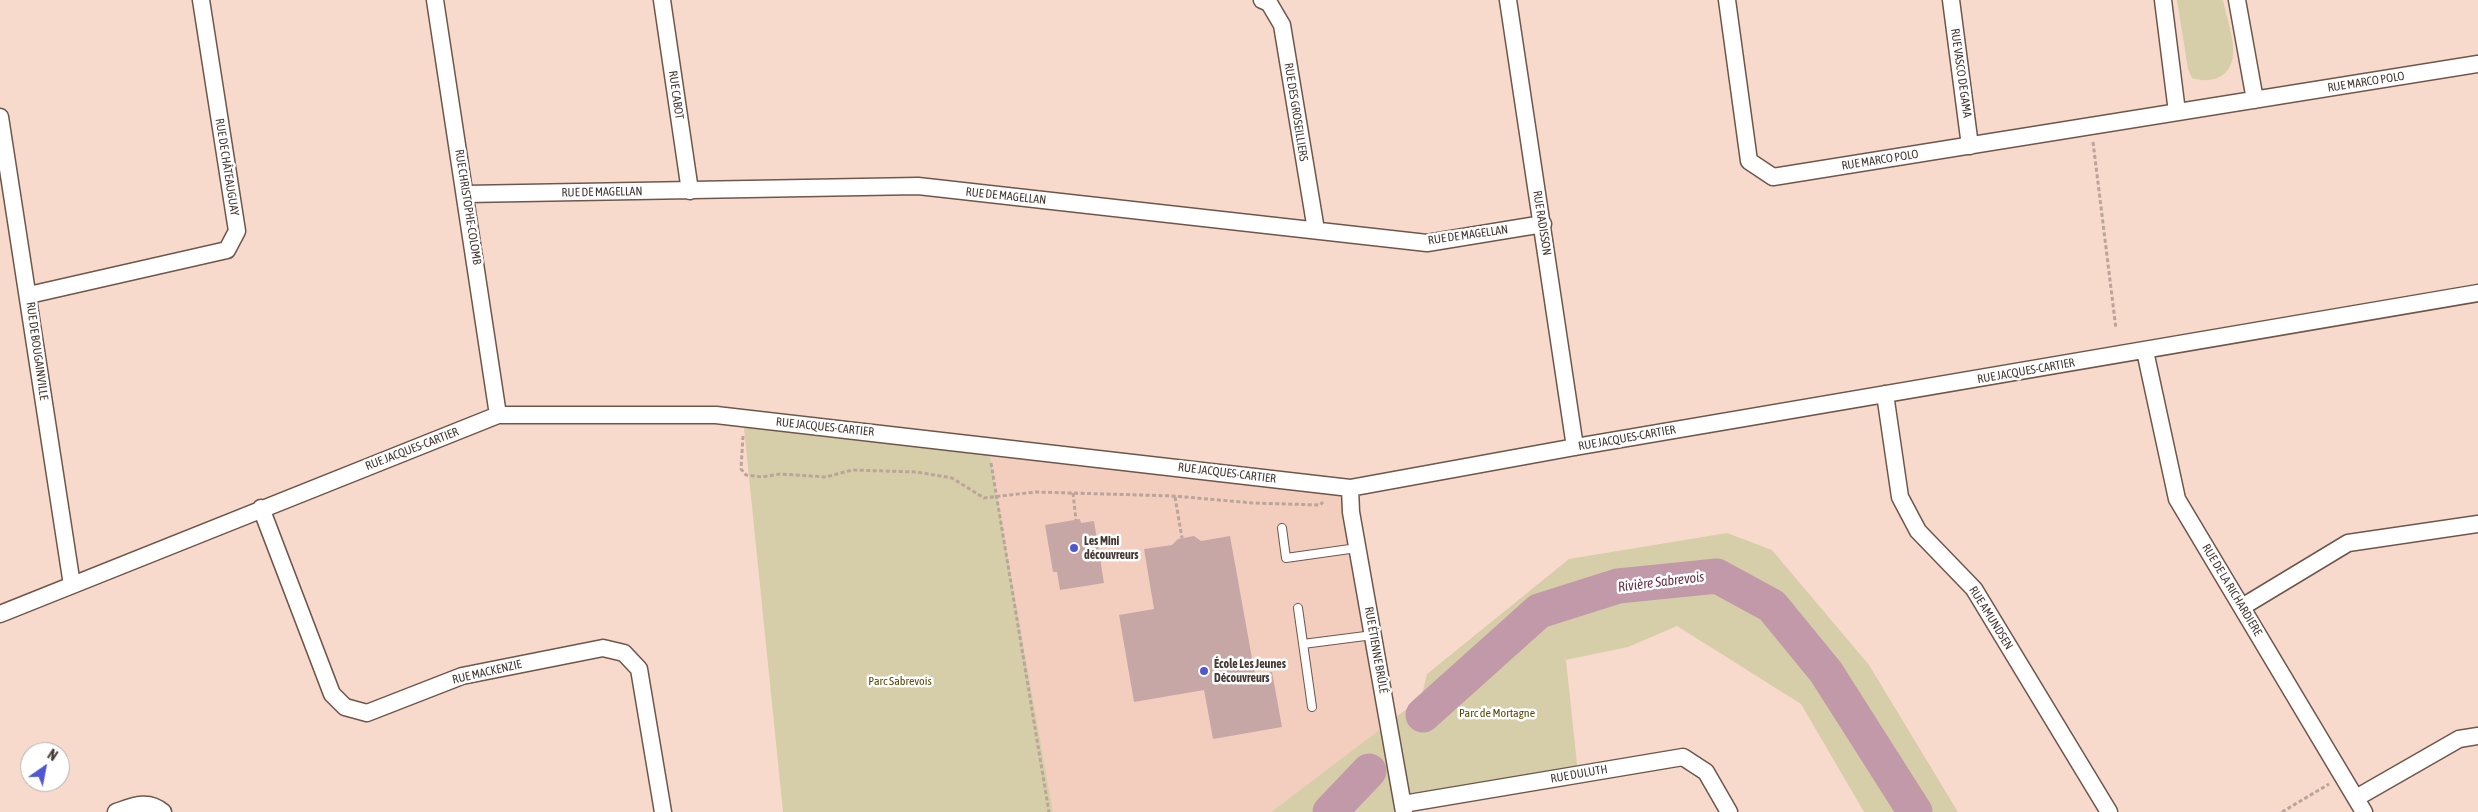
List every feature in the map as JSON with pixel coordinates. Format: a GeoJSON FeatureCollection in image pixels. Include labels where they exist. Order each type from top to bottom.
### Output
{"type":"FeatureCollection","features":[{"type":"Feature","properties":{"kind":"street","name":"RUE DE CHÂTEAUGUAY"},"geometry":{"type":"LineString","coordinates":[[29,295],[227,250],[237,231],[201,0]]}},
{"type":"Feature","properties":{"kind":"street","name":"RUE CHRISTOPHE-COLOMB"},"geometry":{"type":"LineString","coordinates":[[435,0],[466,194],[498,415]]}},
{"type":"Feature","properties":{"kind":"street","name":"RUE CABOT"},"geometry":{"type":"LineString","coordinates":[[662,0],[690,190]]}},
{"type":"Feature","properties":{"kind":"street","name":"RUE DES GROSEILLIERS"},"geometry":{"type":"LineString","coordinates":[[1262,0],[1269,3],[1282,25],[1316,230]]}},
{"type":"Feature","properties":{"kind":"street","name":"RUE RADISSON"},"geometry":{"type":"LineString","coordinates":[[1508,0],[1575,446]]}},
{"type":"Feature","properties":{"kind":"street","name":"RUE MARCO POLO"},"geometry":{"type":"LineString","coordinates":[[1727,0],[1749,161],[1773,177],[2478,64]]}},
{"type":"Feature","properties":{"kind":"street","name":"RUE VASCO DE GAMA"},"geometry":{"type":"LineString","coordinates":[[1951,0],[1970,146]]}},
{"type":"Feature","properties":{"kind":"street"},"geometry":{"type":"LineString","coordinates":[[2163,0],[2177,112]]}},
{"type":"Feature","properties":{"kind":"street"},"geometry":{"type":"LineString","coordinates":[[2237,0],[2255,100]]}},
{"type":"Feature","properties":{"kind":"street","name":"RUE DE BOUGAINVILLE"},"geometry":{"type":"LineString","coordinates":[[0,117],[29,295],[72,585]]}},
{"type":"Feature","properties":{"kind":"street","name":"RUE DE MAGELLAN"},"geometry":{"type":"LineString","coordinates":[[466,194],[918,186],[1427,243],[1543,224]]}},
{"type":"Feature","properties":{"kind":"street","name":"RUE JACQUES-CARTIER"},"geometry":{"type":"LineString","coordinates":[[0,614],[261,508],[498,415],[716,415],[1350,488],[1575,446],[2478,292]]}},
{"type":"Feature","properties":{"kind":"street","name":"RUE DE LA RICHARDIERE"},"geometry":{"type":"LineString","coordinates":[[2145,350],[2177,499],[2360,805]]}},
{"type":"Feature","properties":{"kind":"street","name":"RUE AMUNDSEN"},"geometry":{"type":"LineString","coordinates":[[1885,394],[1900,497],[1918,531],[1974,588],[2109,812]]}},
{"type":"Feature","properties":{"kind":"street","name":"RUE ÉTIENNE BRÛLÉ"},"geometry":{"type":"LineString","coordinates":[[1350,488],[1351,512],[1403,808]]}},
{"type":"Feature","properties":{"kind":"street","name":"RUE MACKENZIE"},"geometry":{"type":"LineString","coordinates":[[261,508],[332,694],[346,707],[367,713],[462,676],[603,648],[624,653],[639,669],[663,812]]}},
{"type":"Feature","properties":{"kind":"street"},"geometry":{"type":"LineString","coordinates":[[2242,607],[2348,543],[2478,524]]}},
{"type":"Feature","properties":{"kind":"street"},"geometry":{"type":"LineString","coordinates":[[2360,805],[2459,739],[2478,736]]}},
{"type":"Feature","properties":{"kind":"street","name":"RUE DULUTH"},"geometry":{"type":"LineString","coordinates":[[1403,808],[1683,757],[1706,772],[1729,812]]}},
{"type":"Feature","properties":{"kind":"street"},"geometry":{"type":"LineString","coordinates":[[116,812],[140,803],[158,808],[163,812]]}},
{"type":"Feature","properties":{"kind":"lane"},"geometry":{"type":"LineString","coordinates":[[1282,528],[1286,558],[1357,548]]}},
{"type":"Feature","properties":{"kind":"lane"},"geometry":{"type":"LineString","coordinates":[[1298,608],[1312,707]]}},
{"type":"Feature","properties":{"kind":"lane"},"geometry":{"type":"LineString","coordinates":[[1303,644],[1373,635]]}},
{"type":"Feature","properties":{"kind":"path"},"geometry":{"type":"LineString","coordinates":[[2091,126],[2116,329]]}},
{"type":"Feature","properties":{"kind":"path"},"geometry":{"type":"LineString","coordinates":[[744,418],[741,469],[746,475],[762,477],[780,474],[826,477],[852,470],[917,472],[952,478],[984,498],[1036,492],[1174,496],[1253,503],[1320,505],[1324,501],[1325,485]]}},
{"type":"Feature","properties":{"kind":"path"},"geometry":{"type":"LineString","coordinates":[[988,445],[1049,812]]}},
{"type":"Feature","properties":{"kind":"path"},"geometry":{"type":"LineString","coordinates":[[1073,493],[1076,520]]}},
{"type":"Feature","properties":{"kind":"path"},"geometry":{"type":"LineString","coordinates":[[1174,496],[1182,538]]}},
{"type":"Feature","properties":{"kind":"path"},"geometry":{"type":"LineString","coordinates":[[2282,812],[2343,776]]}},
{"type":"Feature","properties":{"kind":"shaded area","name":"École Les Jeunes Découvreurs"},"geometry":{"type":"Polygon","coordinates":[[[988,445],[1350,488],[1389,722],[1271,812],[1053,812],[988,445]]]}},
{"type":"Feature","properties":{"kind":"green space"},"geometry":{"type":"Polygon","coordinates":[[[2177,0],[2223,0],[2232,35],[2233,55],[2228,69],[2219,77],[2206,80],[2192,78],[2188,69],[2177,0]]]}},
{"type":"Feature","properties":{"kind":"green space","name":"Parc Sabrevois"},"geometry":{"type":"Polygon","coordinates":[[[743,418],[988,445],[1053,812],[783,812],[743,418]]]}},
{"type":"Feature","properties":{"kind":"green space","name":"Parc de Mortagne"},"geometry":{"type":"Polygon","coordinates":[[[1727,533],[1772,550],[1869,665],[1958,812],[1864,812],[1801,704],[1677,626],[1628,647],[1566,660],[1578,774],[1404,812],[1271,812],[1421,698],[1427,674],[1569,559],[1727,533]]]}},
{"type":"Feature","properties":{"kind":"building","name":"Les Mini découvreurs"},"geometry":{"type":"Polygon","coordinates":[[[1080,519],[1081,523],[1094,521],[1104,583],[1060,590],[1057,572],[1053,572],[1045,525],[1080,519]]]}},
{"type":"Feature","properties":{"kind":"building"},"geometry":{"type":"Polygon","coordinates":[[[1194,536],[1201,541],[1230,536],[1255,675],[1272,672],[1282,727],[1213,739],[1204,690],[1134,702],[1119,615],[1154,609],[1144,549],[1172,545],[1178,539],[1194,536]]]}},
{"type":"Feature","properties":{"kind":"waterway","name":"Rivière Sabrevois"},"geometry":{"type":"LineString","coordinates":[[1423,715],[1539,611],[1618,586],[1717,576],[1772,606],[1826,672],[1915,812]]}},
{"type":"Feature","properties":{"kind":"waterway","name":"Rivière Sabrevois"},"geometry":{"type":"LineString","coordinates":[[1330,812],[1369,771]]}},
{"type":"Feature","properties":{"kind":"place","name":"Les Mini découvreurs"},"geometry":{"type":"Point","coordinates":[1074,548]}},
{"type":"Feature","properties":{"kind":"place","name":"École Les Jeunes Découvreurs"},"geometry":{"type":"Point","coordinates":[1204,671]}}]}
